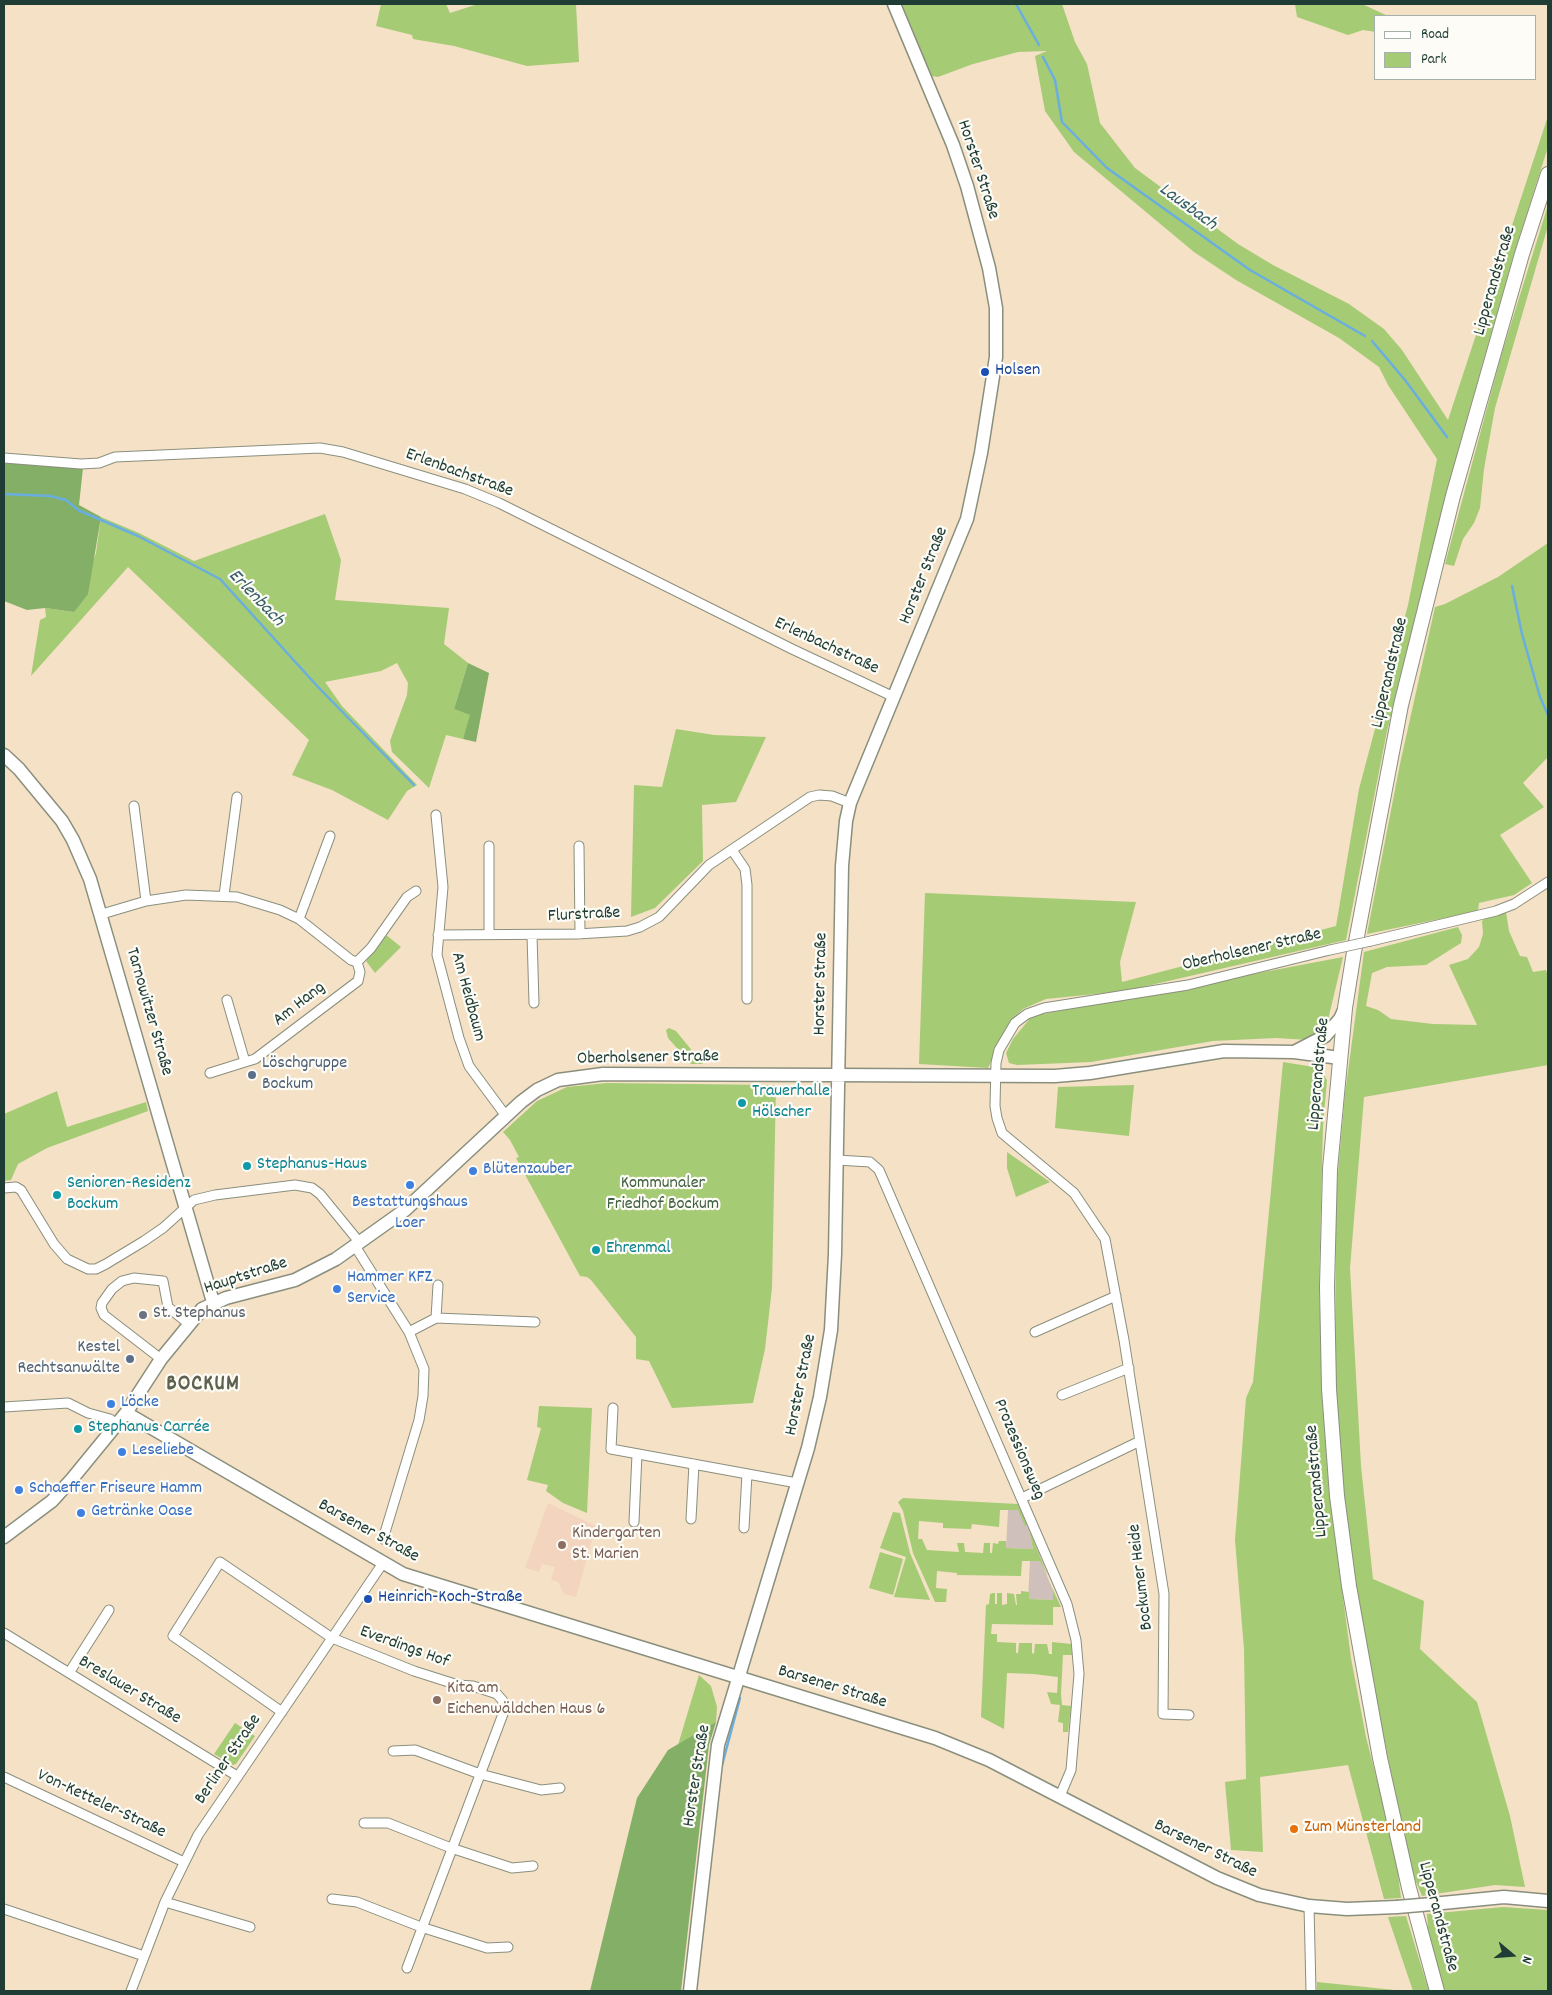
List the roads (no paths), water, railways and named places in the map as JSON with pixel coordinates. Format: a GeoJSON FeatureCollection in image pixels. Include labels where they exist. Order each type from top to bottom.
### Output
{"type":"FeatureCollection","features":[{"type":"Feature","properties":{"kind":"main road","name":"Lipperandstraße"},"geometry":{"type":"LineString","coordinates":[[1437,1991],[1409,1888],[1380,1758],[1357,1641],[1337,1496],[1329,1389],[1327,1269],[1330,1169],[1345,1008],[1376,826],[1401,705],[1456,486],[1522,254],[1548,174]]}},
{"type":"Feature","properties":{"kind":"street","name":"Horster Straße"},"geometry":{"type":"LineString","coordinates":[[690,1991],[718,1744],[797,1483],[820,1398],[831,1330],[835,1280],[843,842],[850,803],[966,519],[974,491],[990,399],[997,323],[989,268],[967,186],[949,137],[894,4]]}},
{"type":"Feature","properties":{"kind":"street","name":"Erlenbachstraße"},"geometry":{"type":"LineString","coordinates":[[4,458],[81,464],[99,463],[115,457],[215,452],[320,448],[343,452],[465,489],[499,503],[792,650],[894,697]]}},
{"type":"Feature","properties":{"kind":"street","name":"Tarnowitzer Straße"},"geometry":{"type":"LineString","coordinates":[[4,755],[19,769],[62,821],[82,859],[102,914],[213,1302]]}},
{"type":"Feature","properties":{"kind":"street","name":"Flurstraße"},"geometry":{"type":"LineString","coordinates":[[438,935],[580,934],[627,931],[640,927],[659,916],[709,865],[810,797],[819,795],[832,796],[850,803]]}},
{"type":"Feature","properties":{"kind":"street"},"geometry":{"type":"LineString","coordinates":[[224,895],[237,797]]}},
{"type":"Feature","properties":{"kind":"street"},"geometry":{"type":"LineString","coordinates":[[134,806],[146,901]]}},
{"type":"Feature","properties":{"kind":"street","name":"Am Heidbaum"},"geometry":{"type":"LineString","coordinates":[[436,814],[443,887],[437,955],[459,1038],[469,1066],[506,1116]]}},
{"type":"Feature","properties":{"kind":"street"},"geometry":{"type":"LineString","coordinates":[[298,919],[330,836]]}},
{"type":"Feature","properties":{"kind":"street"},"geometry":{"type":"LineString","coordinates":[[489,846],[489,934]]}},
{"type":"Feature","properties":{"kind":"street"},"geometry":{"type":"LineString","coordinates":[[579,846],[580,934]]}},
{"type":"Feature","properties":{"kind":"street"},"geometry":{"type":"LineString","coordinates":[[732,850],[745,869],[747,885],[747,999]]}},
{"type":"Feature","properties":{"kind":"street","name":"Oberholsener Straße"},"geometry":{"type":"LineString","coordinates":[[996,1077],[999,1050],[1015,1023],[1027,1014],[1044,1008],[1188,984],[1496,911],[1514,904],[1548,882]]}},
{"type":"Feature","properties":{"kind":"street"},"geometry":{"type":"LineString","coordinates":[[102,914],[146,901],[186,894],[224,895],[259,903],[298,919],[333,944],[351,960],[357,962],[364,957],[407,898],[416,891]]}},
{"type":"Feature","properties":{"kind":"street"},"geometry":{"type":"LineString","coordinates":[[532,935],[534,1003]]}},
{"type":"Feature","properties":{"kind":"street","name":"Am Hang"},"geometry":{"type":"LineString","coordinates":[[210,1073],[245,1062],[264,1053],[358,981],[360,972],[357,962]]}},
{"type":"Feature","properties":{"kind":"street"},"geometry":{"type":"LineString","coordinates":[[227,1000],[245,1062]]}},
{"type":"Feature","properties":{"kind":"street"},"geometry":{"type":"LineString","coordinates":[[1294,1052],[1325,1036],[1340,1019],[1345,1008]]}},
{"type":"Feature","properties":{"kind":"street","name":"Oberholsener Straße"},"geometry":{"type":"LineString","coordinates":[[357,1244],[405,1210],[506,1116],[537,1090],[558,1080],[571,1077],[603,1074],[996,1077],[1090,1073],[1224,1051],[1294,1052],[1340,1058]]}},
{"type":"Feature","properties":{"kind":"street","name":"Bockumer Heide"},"geometry":{"type":"LineString","coordinates":[[996,1077],[996,1106],[999,1127],[1006,1138],[1061,1180],[1089,1212],[1105,1239],[1129,1368],[1164,1594],[1163,1714],[1189,1715]]}},
{"type":"Feature","properties":{"kind":"street","name":"Prozessionsweg"},"geometry":{"type":"LineString","coordinates":[[837,1160],[870,1162],[878,1170],[1067,1604],[1076,1640],[1079,1674],[1072,1762],[1069,1777],[1060,1796]]}},
{"type":"Feature","properties":{"kind":"street"},"geometry":{"type":"LineString","coordinates":[[4,1188],[16,1187],[26,1197],[54,1244],[67,1259],[88,1269],[96,1269],[144,1241],[163,1228],[185,1205],[194,1200],[215,1194],[302,1185],[312,1188],[320,1194],[357,1244],[409,1332],[424,1369],[420,1420],[384,1540]]}},
{"type":"Feature","properties":{"kind":"street","name":"Hauptstraße"},"geometry":{"type":"LineString","coordinates":[[4,1537],[52,1501],[126,1414],[161,1359],[202,1309],[213,1302],[295,1280],[320,1268],[357,1244]]}},
{"type":"Feature","properties":{"kind":"street"},"geometry":{"type":"LineString","coordinates":[[161,1359],[104,1315],[101,1308],[102,1303],[112,1288],[122,1281],[134,1278],[163,1280],[168,1307],[188,1324]]}},
{"type":"Feature","properties":{"kind":"street"},"geometry":{"type":"LineString","coordinates":[[436,1318],[438,1285]]}},
{"type":"Feature","properties":{"kind":"street"},"geometry":{"type":"LineString","coordinates":[[1035,1332],[1116,1296]]}},
{"type":"Feature","properties":{"kind":"street"},"geometry":{"type":"LineString","coordinates":[[409,1332],[436,1318],[535,1322]]}},
{"type":"Feature","properties":{"kind":"street"},"geometry":{"type":"LineString","coordinates":[[1062,1395],[1129,1368]]}},
{"type":"Feature","properties":{"kind":"street"},"geometry":{"type":"LineString","coordinates":[[4,1407],[68,1403],[88,1413],[110,1419],[116,1424]]}},
{"type":"Feature","properties":{"kind":"street"},"geometry":{"type":"LineString","coordinates":[[613,1408],[612,1449],[797,1483]]}},
{"type":"Feature","properties":{"kind":"street","name":"Barsener Straße"},"geometry":{"type":"LineString","coordinates":[[126,1414],[383,1564],[415,1578],[935,1738],[984,1758],[1239,1888],[1309,1906],[1347,1909],[1504,1898],[1548,1901]]}},
{"type":"Feature","properties":{"kind":"street"},"geometry":{"type":"LineString","coordinates":[[1022,1498],[1140,1441]]}},
{"type":"Feature","properties":{"kind":"street"},"geometry":{"type":"LineString","coordinates":[[634,1522],[637,1454]]}},
{"type":"Feature","properties":{"kind":"street"},"geometry":{"type":"LineString","coordinates":[[691,1519],[694,1464]]}},
{"type":"Feature","properties":{"kind":"street"},"geometry":{"type":"LineString","coordinates":[[744,1528],[747,1474]]}},
{"type":"Feature","properties":{"kind":"street"},"geometry":{"type":"LineString","coordinates":[[282,1712],[172,1636],[220,1562],[332,1638]]}},
{"type":"Feature","properties":{"kind":"street","name":"Berliner Straße"},"geometry":{"type":"LineString","coordinates":[[131,1991],[165,1902],[184,1862],[209,1819],[383,1564]]}},
{"type":"Feature","properties":{"kind":"street"},"geometry":{"type":"LineString","coordinates":[[69,1673],[108,1610]]}},
{"type":"Feature","properties":{"kind":"street","name":"Breslauer Straße"},"geometry":{"type":"LineString","coordinates":[[4,1633],[237,1776]]}},
{"type":"Feature","properties":{"kind":"street","name":"Everdings Hof"},"geometry":{"type":"LineString","coordinates":[[332,1638],[407,1668],[458,1685],[473,1686],[497,1694],[503,1701],[503,1714],[407,1968]]}},
{"type":"Feature","properties":{"kind":"street"},"geometry":{"type":"LineString","coordinates":[[393,1751],[415,1750],[480,1774],[541,1790],[560,1788]]}},
{"type":"Feature","properties":{"kind":"street","name":"Von-Ketteler-Straße"},"geometry":{"type":"LineString","coordinates":[[4,1777],[184,1862]]}},
{"type":"Feature","properties":{"kind":"street"},"geometry":{"type":"LineString","coordinates":[[364,1823],[388,1823],[451,1848],[512,1868],[533,1866]]}},
{"type":"Feature","properties":{"kind":"street"},"geometry":{"type":"LineString","coordinates":[[332,1899],[357,1902],[421,1927],[487,1948],[508,1947]]}},
{"type":"Feature","properties":{"kind":"street"},"geometry":{"type":"LineString","coordinates":[[165,1902],[250,1927]]}},
{"type":"Feature","properties":{"kind":"street"},"geometry":{"type":"LineString","coordinates":[[1309,1906],[1311,1991]]}},
{"type":"Feature","properties":{"kind":"street"},"geometry":{"type":"LineString","coordinates":[[4,1908],[144,1956]]}},
{"type":"Feature","properties":{"kind":"waterway","name":"Lausbach"},"geometry":{"type":"LineString","coordinates":[[1016,4],[1039,45]]}},
{"type":"Feature","properties":{"kind":"waterway","name":"Lausbach"},"geometry":{"type":"LineString","coordinates":[[1043,57],[1055,80],[1062,122],[1107,168],[1250,270],[1365,336]]}},
{"type":"Feature","properties":{"kind":"waterway","name":"Lausbach"},"geometry":{"type":"LineString","coordinates":[[1372,341],[1405,380],[1447,437]]}},
{"type":"Feature","properties":{"kind":"waterway","name":"Erlenbach"},"geometry":{"type":"LineString","coordinates":[[4,494],[50,496],[66,500],[78,510],[138,536],[220,579],[318,687],[414,785]]}},
{"type":"Feature","properties":{"kind":"waterway","name":"Lausbach"},"geometry":{"type":"LineString","coordinates":[[1512,586],[1522,634],[1540,697],[1548,715]]}},
{"type":"Feature","properties":{"kind":"waterway"},"geometry":{"type":"LineString","coordinates":[[721,1769],[740,1698]]}},
{"type":"Feature","properties":{"kind":"place","name":"Holsen"},"geometry":{"type":"Point","coordinates":[985,372]}},
{"type":"Feature","properties":{"kind":"place","name":"Löschgruppe Bockum"},"geometry":{"type":"Point","coordinates":[252,1075]}},
{"type":"Feature","properties":{"kind":"place","name":"Trauerhalle Hölscher"},"geometry":{"type":"Point","coordinates":[742,1103]}},
{"type":"Feature","properties":{"kind":"place","name":"Stephanus-Haus"},"geometry":{"type":"Point","coordinates":[247,1166]}},
{"type":"Feature","properties":{"kind":"place","name":"Blütenzauber"},"geometry":{"type":"Point","coordinates":[473,1171]}},
{"type":"Feature","properties":{"kind":"place","name":"Bestattungshaus Loer"},"geometry":{"type":"Point","coordinates":[410,1185]}},
{"type":"Feature","properties":{"kind":"place","name":"Senioren-Residenz Bockum"},"geometry":{"type":"Point","coordinates":[57,1195]}},
{"type":"Feature","properties":{"kind":"place","name":"Ehrenmal"},"geometry":{"type":"Point","coordinates":[596,1250]}},
{"type":"Feature","properties":{"kind":"place","name":"Hammer KFZ Service"},"geometry":{"type":"Point","coordinates":[337,1289]}},
{"type":"Feature","properties":{"kind":"place","name":"St. Stephanus"},"geometry":{"type":"Point","coordinates":[143,1315]}},
{"type":"Feature","properties":{"kind":"place","name":"Kestel Rechtsanwälte"},"geometry":{"type":"Point","coordinates":[130,1359]}},
{"type":"Feature","properties":{"kind":"place","name":"Löcke"},"geometry":{"type":"Point","coordinates":[111,1404]}},
{"type":"Feature","properties":{"kind":"place","name":"Stephanus Carrée"},"geometry":{"type":"Point","coordinates":[78,1429]}},
{"type":"Feature","properties":{"kind":"place","name":"Leseliebe"},"geometry":{"type":"Point","coordinates":[122,1452]}},
{"type":"Feature","properties":{"kind":"place","name":"Schaeffer Friseure Hamm"},"geometry":{"type":"Point","coordinates":[19,1490]}},
{"type":"Feature","properties":{"kind":"place","name":"Getränke Oase"},"geometry":{"type":"Point","coordinates":[81,1513]}},
{"type":"Feature","properties":{"kind":"place","name":"Kindergarten St. Marien"},"geometry":{"type":"Point","coordinates":[562,1545]}},
{"type":"Feature","properties":{"kind":"place","name":"Heinrich-Koch-Straße"},"geometry":{"type":"Point","coordinates":[368,1599]}},
{"type":"Feature","properties":{"kind":"place","name":"Kita am Eichenwäldchen Haus 6"},"geometry":{"type":"Point","coordinates":[437,1700]}},
{"type":"Feature","properties":{"kind":"place","name":"Zum Münsterland"},"geometry":{"type":"Point","coordinates":[1294,1829]}},
{"type":"Feature","properties":{"kind":"district","name":"BOCKUM"},"geometry":{"type":"Point","coordinates":[203,1386]}},
{"type":"Feature","properties":{"kind":"park label","name":"Kommunaler Friedhof Bockum"},"geometry":{"type":"Point","coordinates":[663,1195]}}]}
